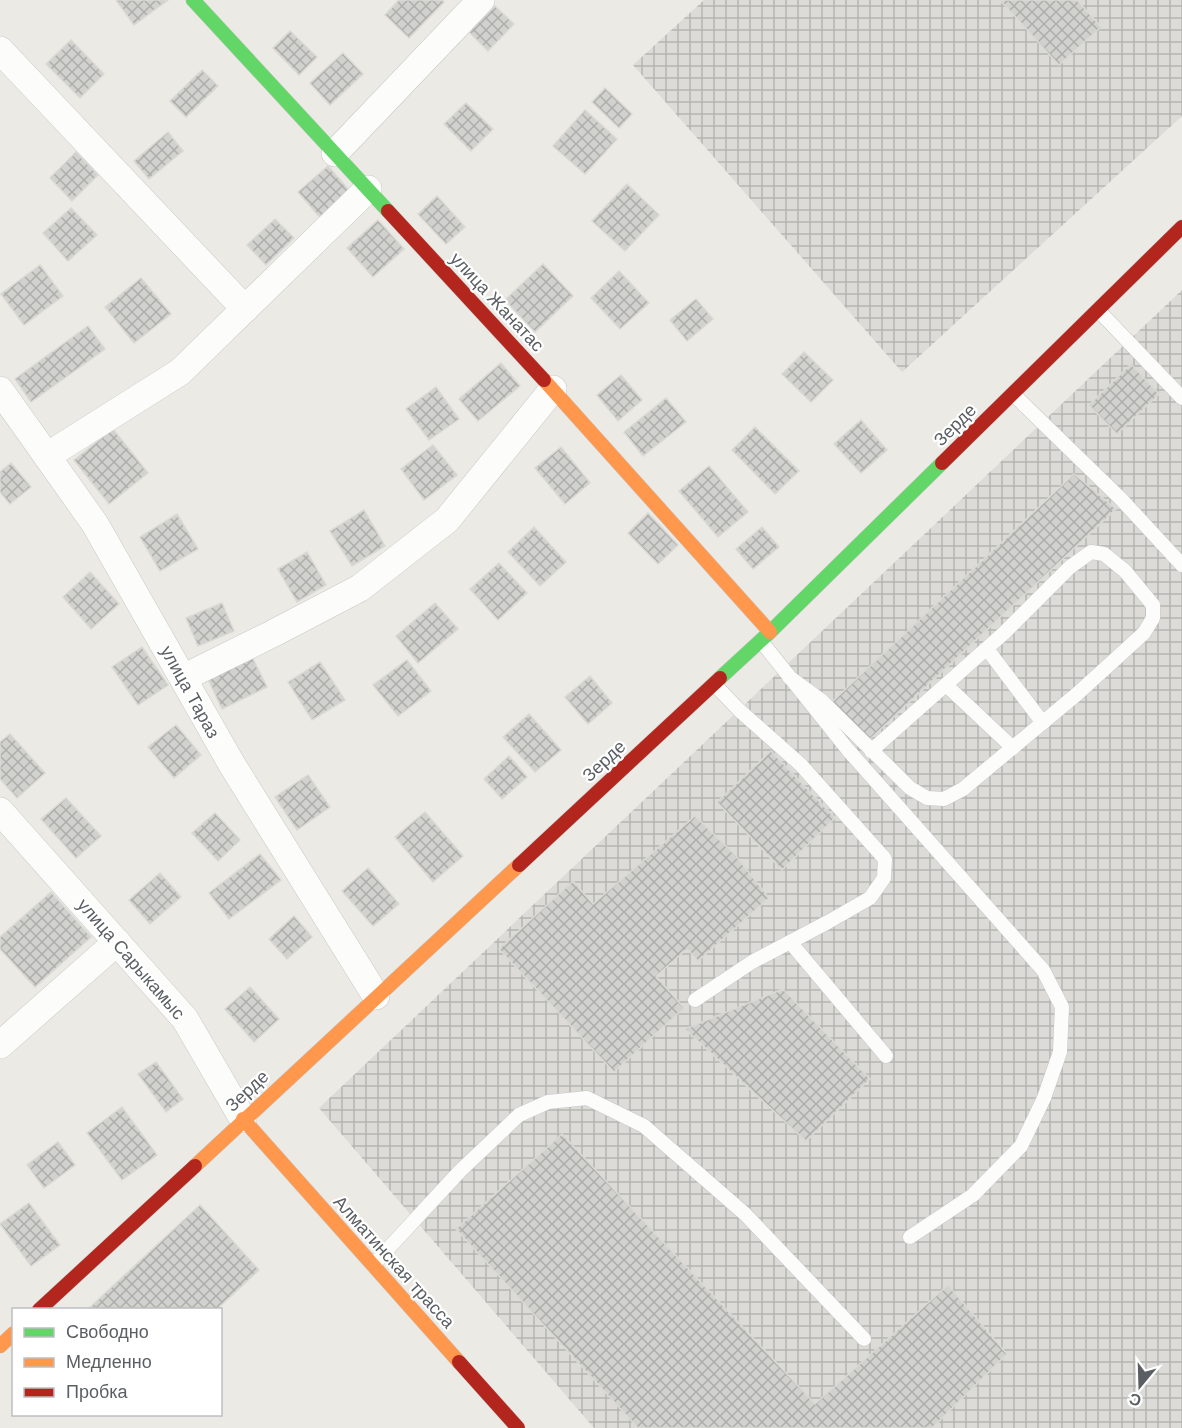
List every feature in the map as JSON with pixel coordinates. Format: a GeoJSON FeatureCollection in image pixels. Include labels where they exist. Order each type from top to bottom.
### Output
{"type":"FeatureCollection","features":[{"type":"Feature","properties":{"kind":"street","name":"улица Жанатас"},"geometry":{"type":"LineString","coordinates":[[193,0],[553,389],[765,636]]}},
{"type":"Feature","properties":{"kind":"street"},"geometry":{"type":"LineString","coordinates":[[334,153],[481,0]]}},
{"type":"Feature","properties":{"kind":"street"},"geometry":{"type":"LineString","coordinates":[[0,50],[245,309]]}},
{"type":"Feature","properties":{"kind":"street"},"geometry":{"type":"LineString","coordinates":[[47,456],[180,372],[368,189]]}},
{"type":"Feature","properties":{"kind":"street","name":"Зерде"},"geometry":{"type":"LineString","coordinates":[[41,1308],[765,636],[1182,227]]}},
{"type":"Feature","properties":{"kind":"street"},"geometry":{"type":"LineString","coordinates":[[183,678],[360,588],[447,520],[553,389]]}},
{"type":"Feature","properties":{"kind":"street","name":"улица Тараз"},"geometry":{"type":"LineString","coordinates":[[0,390],[95,524],[231,763],[376,996]]}},
{"type":"Feature","properties":{"kind":"street","name":"улица Сарыкамыс"},"geometry":{"type":"LineString","coordinates":[[0,811],[185,1019],[243,1119]]}},
{"type":"Feature","properties":{"kind":"street"},"geometry":{"type":"LineString","coordinates":[[0,1045],[117,942]]}},
{"type":"Feature","properties":{"kind":"street","name":"Алматинская трасса"},"geometry":{"type":"LineString","coordinates":[[243,1119],[518,1428]]}},
{"type":"Feature","properties":{"kind":"street"},"geometry":{"type":"LineString","coordinates":[[0,1346],[12,1335]]}},
{"type":"Feature","properties":{"kind":"lane"},"geometry":{"type":"LineString","coordinates":[[1098,310],[1182,399]]}},
{"type":"Feature","properties":{"kind":"lane"},"geometry":{"type":"LineString","coordinates":[[1013,394],[1121,499],[1182,565]]}},
{"type":"Feature","properties":{"kind":"lane"},"geometry":{"type":"LineString","coordinates":[[789,676],[822,701],[872,751],[910,788],[927,798],[944,799],[963,789],[1043,723],[1143,633],[1153,618],[1153,605],[1118,565],[1104,554],[1091,552],[1070,567],[987,649],[872,751]]}},
{"type":"Feature","properties":{"kind":"lane"},"geometry":{"type":"LineString","coordinates":[[765,636],[789,676],[848,750],[1043,970],[1062,1007],[1060,1052],[1044,1098],[1021,1146],[973,1195],[909,1237]]}},
{"type":"Feature","properties":{"kind":"lane"},"geometry":{"type":"LineString","coordinates":[[987,649],[1043,723]]}},
{"type":"Feature","properties":{"kind":"lane"},"geometry":{"type":"LineString","coordinates":[[695,1000],[752,962],[870,898],[884,878],[885,859],[801,765],[739,710],[714,684]]}},
{"type":"Feature","properties":{"kind":"lane"},"geometry":{"type":"LineString","coordinates":[[946,685],[1012,748]]}},
{"type":"Feature","properties":{"kind":"lane"},"geometry":{"type":"LineString","coordinates":[[790,942],[886,1056]]}},
{"type":"Feature","properties":{"kind":"lane"},"geometry":{"type":"LineString","coordinates":[[373,1265],[459,1171],[519,1115],[548,1102],[587,1098],[644,1126],[745,1214],[864,1339]]}},
{"type":"Feature","properties":{"kind":"shaded area"},"geometry":{"type":"Polygon","coordinates":[[[704,0],[1182,0],[1182,116],[902,372],[633,65],[704,0]]]}},
{"type":"Feature","properties":{"kind":"shaded area"},"geometry":{"type":"Polygon","coordinates":[[[1182,290],[1182,1428],[594,1428],[319,1108],[1182,290]]]}},
{"type":"Feature","properties":{"kind":"building"},"geometry":{"type":"Polygon","coordinates":[[[116,0],[168,0],[134,25],[116,0]]]}},
{"type":"Feature","properties":{"kind":"building"},"geometry":{"type":"Polygon","coordinates":[[[399,0],[442,0],[444,2],[409,38],[385,15],[399,0]]]}},
{"type":"Feature","properties":{"kind":"building"},"geometry":{"type":"Polygon","coordinates":[[[1000,0],[1077,0],[1101,27],[1059,65],[1000,0]]]}},
{"type":"Feature","properties":{"kind":"building"},"geometry":{"type":"Polygon","coordinates":[[[495,6],[514,24],[488,51],[469,32],[495,6]]]}},
{"type":"Feature","properties":{"kind":"building"},"geometry":{"type":"Polygon","coordinates":[[[290,31],[317,57],[299,75],[273,48],[290,31]]]}},
{"type":"Feature","properties":{"kind":"building"},"geometry":{"type":"Polygon","coordinates":[[[71,40],[104,74],[80,98],[46,64],[71,40]]]}},
{"type":"Feature","properties":{"kind":"building"},"geometry":{"type":"Polygon","coordinates":[[[343,53],[363,74],[330,105],[310,83],[343,53]]]}},
{"type":"Feature","properties":{"kind":"building"},"geometry":{"type":"Polygon","coordinates":[[[202,70],[218,86],[186,117],[170,101],[202,70]]]}},
{"type":"Feature","properties":{"kind":"building"},"geometry":{"type":"Polygon","coordinates":[[[605,88],[632,114],[619,128],[592,102],[605,88]]]}},
{"type":"Feature","properties":{"kind":"building"},"geometry":{"type":"Polygon","coordinates":[[[466,103],[493,129],[471,151],[444,124],[466,103]]]}},
{"type":"Feature","properties":{"kind":"building"},"geometry":{"type":"Polygon","coordinates":[[[585,110],[617,139],[585,174],[553,146],[585,110]]]}},
{"type":"Feature","properties":{"kind":"building"},"geometry":{"type":"Polygon","coordinates":[[[168,132],[183,151],[149,179],[134,161],[168,132]]]}},
{"type":"Feature","properties":{"kind":"building"},"geometry":{"type":"Polygon","coordinates":[[[76,152],[98,175],[72,201],[50,178],[76,152]]]}},
{"type":"Feature","properties":{"kind":"building"},"geometry":{"type":"Polygon","coordinates":[[[328,166],[354,196],[324,222],[298,192],[328,166]]]}},
{"type":"Feature","properties":{"kind":"building"},"geometry":{"type":"Polygon","coordinates":[[[627,184],[659,215],[625,251],[592,221],[627,184]]]}},
{"type":"Feature","properties":{"kind":"building"},"geometry":{"type":"Polygon","coordinates":[[[437,196],[465,227],[446,244],[418,214],[437,196]]]}},
{"type":"Feature","properties":{"kind":"building"},"geometry":{"type":"Polygon","coordinates":[[[71,208],[97,235],[68,261],[43,233],[71,208]]]}},
{"type":"Feature","properties":{"kind":"building"},"geometry":{"type":"Polygon","coordinates":[[[275,219],[294,238],[266,265],[247,245],[275,219]]]}},
{"type":"Feature","properties":{"kind":"building"},"geometry":{"type":"Polygon","coordinates":[[[378,220],[404,249],[373,277],[347,248],[378,220]]]}},
{"type":"Feature","properties":{"kind":"building"},"geometry":{"type":"Polygon","coordinates":[[[543,264],[573,296],[535,332],[505,300],[543,264]]]}},
{"type":"Feature","properties":{"kind":"building"},"geometry":{"type":"Polygon","coordinates":[[[40,265],[63,296],[24,325],[1,294],[40,265]]]}},
{"type":"Feature","properties":{"kind":"building"},"geometry":{"type":"Polygon","coordinates":[[[619,271],[649,303],[620,329],[591,298],[619,271]]]}},
{"type":"Feature","properties":{"kind":"building"},"geometry":{"type":"Polygon","coordinates":[[[141,278],[171,314],[134,343],[105,307],[141,278]]]}},
{"type":"Feature","properties":{"kind":"building"},"geometry":{"type":"Polygon","coordinates":[[[696,299],[713,319],[687,341],[670,320],[696,299]]]}},
{"type":"Feature","properties":{"kind":"building"},"geometry":{"type":"Polygon","coordinates":[[[88,326],[105,349],[31,402],[15,379],[88,326]]]}},
{"type":"Feature","properties":{"kind":"building"},"geometry":{"type":"Polygon","coordinates":[[[804,352],[833,380],[811,402],[782,374],[804,352]]]}},
{"type":"Feature","properties":{"kind":"building"},"geometry":{"type":"Polygon","coordinates":[[[501,363],[520,386],[478,421],[459,399],[501,363]]]}},
{"type":"Feature","properties":{"kind":"building"},"geometry":{"type":"Polygon","coordinates":[[[1131,364],[1159,394],[1117,434],[1089,405],[1131,364]]]}},
{"type":"Feature","properties":{"kind":"building"},"geometry":{"type":"Polygon","coordinates":[[[621,375],[642,400],[618,421],[597,395],[621,375]]]}},
{"type":"Feature","properties":{"kind":"building"},"geometry":{"type":"Polygon","coordinates":[[[436,387],[459,419],[429,440],[406,409],[436,387]]]}},
{"type":"Feature","properties":{"kind":"building"},"geometry":{"type":"Polygon","coordinates":[[[666,398],[686,422],[643,456],[624,432],[666,398]]]}},
{"type":"Feature","properties":{"kind":"building"},"geometry":{"type":"Polygon","coordinates":[[[861,420],[887,450],[861,473],[834,444],[861,420]]]}},
{"type":"Feature","properties":{"kind":"building"},"geometry":{"type":"Polygon","coordinates":[[[755,427],[799,471],[775,494],[732,450],[755,427]]]}},
{"type":"Feature","properties":{"kind":"building"},"geometry":{"type":"Polygon","coordinates":[[[113,429],[148,473],[109,504],[74,460],[113,429]]]}},
{"type":"Feature","properties":{"kind":"building"},"geometry":{"type":"Polygon","coordinates":[[[433,445],[457,475],[424,500],[401,469],[433,445]]]}},
{"type":"Feature","properties":{"kind":"building"},"geometry":{"type":"Polygon","coordinates":[[[561,447],[590,483],[565,504],[535,468],[561,447]]]}},
{"type":"Feature","properties":{"kind":"building"},"geometry":{"type":"Polygon","coordinates":[[[11,463],[31,487],[10,504],[0,492],[0,472],[11,463]]]}},
{"type":"Feature","properties":{"kind":"building"},"geometry":{"type":"Polygon","coordinates":[[[709,466],[748,512],[718,537],[679,491],[709,466]]]}},
{"type":"Feature","properties":{"kind":"building"},"geometry":{"type":"Polygon","coordinates":[[[1074,474],[1116,509],[869,740],[832,702],[1074,474]]]}},
{"type":"Feature","properties":{"kind":"building"},"geometry":{"type":"Polygon","coordinates":[[[364,510],[385,546],[352,566],[330,531],[364,510]]]}},
{"type":"Feature","properties":{"kind":"building"},"geometry":{"type":"Polygon","coordinates":[[[648,513],[678,545],[658,564],[628,533],[648,513]]]}},
{"type":"Feature","properties":{"kind":"building"},"geometry":{"type":"Polygon","coordinates":[[[177,514],[198,549],[160,571],[140,537],[177,514]]]}},
{"type":"Feature","properties":{"kind":"building"},"geometry":{"type":"Polygon","coordinates":[[[534,527],[566,562],[540,586],[508,552],[534,527]]]}},
{"type":"Feature","properties":{"kind":"building"},"geometry":{"type":"Polygon","coordinates":[[[762,527],[779,547],[753,569],[736,549],[762,527]]]}},
{"type":"Feature","properties":{"kind":"building"},"geometry":{"type":"Polygon","coordinates":[[[307,552],[326,585],[297,602],[278,569],[307,552]]]}},
{"type":"Feature","properties":{"kind":"building"},"geometry":{"type":"Polygon","coordinates":[[[499,563],[527,593],[498,620],[470,589],[499,563]]]}},
{"type":"Feature","properties":{"kind":"building"},"geometry":{"type":"Polygon","coordinates":[[[90,572],[119,604],[91,629],[63,597],[90,572]]]}},
{"type":"Feature","properties":{"kind":"building"},"geometry":{"type":"Polygon","coordinates":[[[222,603],[234,631],[198,646],[186,618],[222,603]]]}},
{"type":"Feature","properties":{"kind":"building"},"geometry":{"type":"Polygon","coordinates":[[[435,603],[458,629],[418,663],[396,636],[435,603]]]}},
{"type":"Feature","properties":{"kind":"building"},"geometry":{"type":"Polygon","coordinates":[[[142,647],[168,685],[138,705],[112,667],[142,647]]]}},
{"type":"Feature","properties":{"kind":"building"},"geometry":{"type":"Polygon","coordinates":[[[252,657],[267,687],[222,709],[208,679],[252,657]]]}},
{"type":"Feature","properties":{"kind":"building"},"geometry":{"type":"Polygon","coordinates":[[[407,660],[431,691],[398,716],[373,685],[407,660]]]}},
{"type":"Feature","properties":{"kind":"building"},"geometry":{"type":"Polygon","coordinates":[[[320,662],[345,700],[312,720],[288,682],[320,662]]]}},
{"type":"Feature","properties":{"kind":"building"},"geometry":{"type":"Polygon","coordinates":[[[590,676],[612,703],[588,724],[565,697],[590,676]]]}},
{"type":"Feature","properties":{"kind":"building"},"geometry":{"type":"Polygon","coordinates":[[[529,714],[561,750],[535,772],[503,737],[529,714]]]}},
{"type":"Feature","properties":{"kind":"building"},"geometry":{"type":"Polygon","coordinates":[[[176,725],[201,755],[174,778],[148,747],[176,725]]]}},
{"type":"Feature","properties":{"kind":"building"},"geometry":{"type":"Polygon","coordinates":[[[10,734],[45,773],[17,798],[0,779],[0,742],[10,734]]]}},
{"type":"Feature","properties":{"kind":"building"},"geometry":{"type":"Polygon","coordinates":[[[771,751],[835,818],[782,870],[717,802],[771,751]]]}},
{"type":"Feature","properties":{"kind":"building"},"geometry":{"type":"Polygon","coordinates":[[[509,756],[527,777],[502,799],[484,779],[509,756]]]}},
{"type":"Feature","properties":{"kind":"building"},"geometry":{"type":"Polygon","coordinates":[[[308,775],[330,807],[297,830],[275,797],[308,775]]]}},
{"type":"Feature","properties":{"kind":"building"},"geometry":{"type":"Polygon","coordinates":[[[66,798],[101,836],[76,858],[41,819],[66,798]]]}},
{"type":"Feature","properties":{"kind":"building"},"geometry":{"type":"Polygon","coordinates":[[[425,812],[463,856],[433,882],[395,837],[425,812]]]}},
{"type":"Feature","properties":{"kind":"building"},"geometry":{"type":"Polygon","coordinates":[[[215,813],[240,840],[218,861],[192,833],[215,813]]]}},
{"type":"Feature","properties":{"kind":"building"},"geometry":{"type":"Polygon","coordinates":[[[695,816],[736,856],[769,898],[698,961],[687,949],[656,976],[684,1008],[614,1072],[499,949],[573,881],[593,904],[695,816]]]}},
{"type":"Feature","properties":{"kind":"building"},"geometry":{"type":"Polygon","coordinates":[[[260,854],[281,880],[229,919],[209,893],[260,854]]]}},
{"type":"Feature","properties":{"kind":"building"},"geometry":{"type":"Polygon","coordinates":[[[368,868],[399,904],[373,926],[342,891],[368,868]]]}},
{"type":"Feature","properties":{"kind":"building"},"geometry":{"type":"Polygon","coordinates":[[[160,873],[181,897],[150,924],[129,900],[160,873]]]}},
{"type":"Feature","properties":{"kind":"building"},"geometry":{"type":"Polygon","coordinates":[[[51,892],[91,937],[35,987],[0,949],[0,937],[51,892]]]}},
{"type":"Feature","properties":{"kind":"building"},"geometry":{"type":"Polygon","coordinates":[[[294,916],[312,937],[287,959],[269,939],[294,916]]]}},
{"type":"Feature","properties":{"kind":"building"},"geometry":{"type":"Polygon","coordinates":[[[250,987],[279,1019],[254,1042],[225,1009],[250,987]]]}},
{"type":"Feature","properties":{"kind":"building"},"geometry":{"type":"Polygon","coordinates":[[[783,989],[870,1079],[806,1141],[685,1029],[783,989]]]}},
{"type":"Feature","properties":{"kind":"building"},"geometry":{"type":"Polygon","coordinates":[[[156,1062],[183,1099],[166,1112],[138,1074],[156,1062]]]}},
{"type":"Feature","properties":{"kind":"building"},"geometry":{"type":"Polygon","coordinates":[[[122,1107],[157,1155],[122,1180],[87,1133],[122,1107]]]}},
{"type":"Feature","properties":{"kind":"building"},"geometry":{"type":"Polygon","coordinates":[[[562,1134],[815,1404],[948,1285],[1007,1354],[932,1428],[638,1428],[456,1229],[562,1134]]]}},
{"type":"Feature","properties":{"kind":"building"},"geometry":{"type":"Polygon","coordinates":[[[58,1142],[75,1165],[44,1188],[27,1165],[58,1142]]]}},
{"type":"Feature","properties":{"kind":"building"},"geometry":{"type":"Polygon","coordinates":[[[29,1203],[60,1245],[31,1266],[0,1224],[29,1203]]]}},
{"type":"Feature","properties":{"kind":"building"},"geometry":{"type":"Polygon","coordinates":[[[200,1205],[259,1270],[218,1308],[89,1308],[200,1205]]]}},
{"type":"Feature","properties":{"kind":"traffic: fast"},"geometry":{"type":"LineString","coordinates":[[193,0],[388,211]]}},
{"type":"Feature","properties":{"kind":"traffic: fast"},"geometry":{"type":"LineString","coordinates":[[720,678],[942,463]]}},
{"type":"Feature","properties":{"kind":"traffic: slow"},"geometry":{"type":"LineString","coordinates":[[544,380],[770,632]]}},
{"type":"Feature","properties":{"kind":"traffic: slow"},"geometry":{"type":"LineString","coordinates":[[195,1166],[519,865]]}},
{"type":"Feature","properties":{"kind":"traffic: slow"},"geometry":{"type":"LineString","coordinates":[[243,1119],[459,1362]]}},
{"type":"Feature","properties":{"kind":"traffic: slow"},"geometry":{"type":"LineString","coordinates":[[0,1346],[12,1335]]}},
{"type":"Feature","properties":{"kind":"traffic: jam"},"geometry":{"type":"LineString","coordinates":[[388,211],[544,380]]}},
{"type":"Feature","properties":{"kind":"traffic: jam"},"geometry":{"type":"LineString","coordinates":[[942,463],[1182,227]]}},
{"type":"Feature","properties":{"kind":"traffic: jam"},"geometry":{"type":"LineString","coordinates":[[519,865],[720,678]]}},
{"type":"Feature","properties":{"kind":"traffic: jam"},"geometry":{"type":"LineString","coordinates":[[41,1308],[195,1166]]}},
{"type":"Feature","properties":{"kind":"traffic: jam"},"geometry":{"type":"LineString","coordinates":[[459,1362],[518,1428]]}}]}
